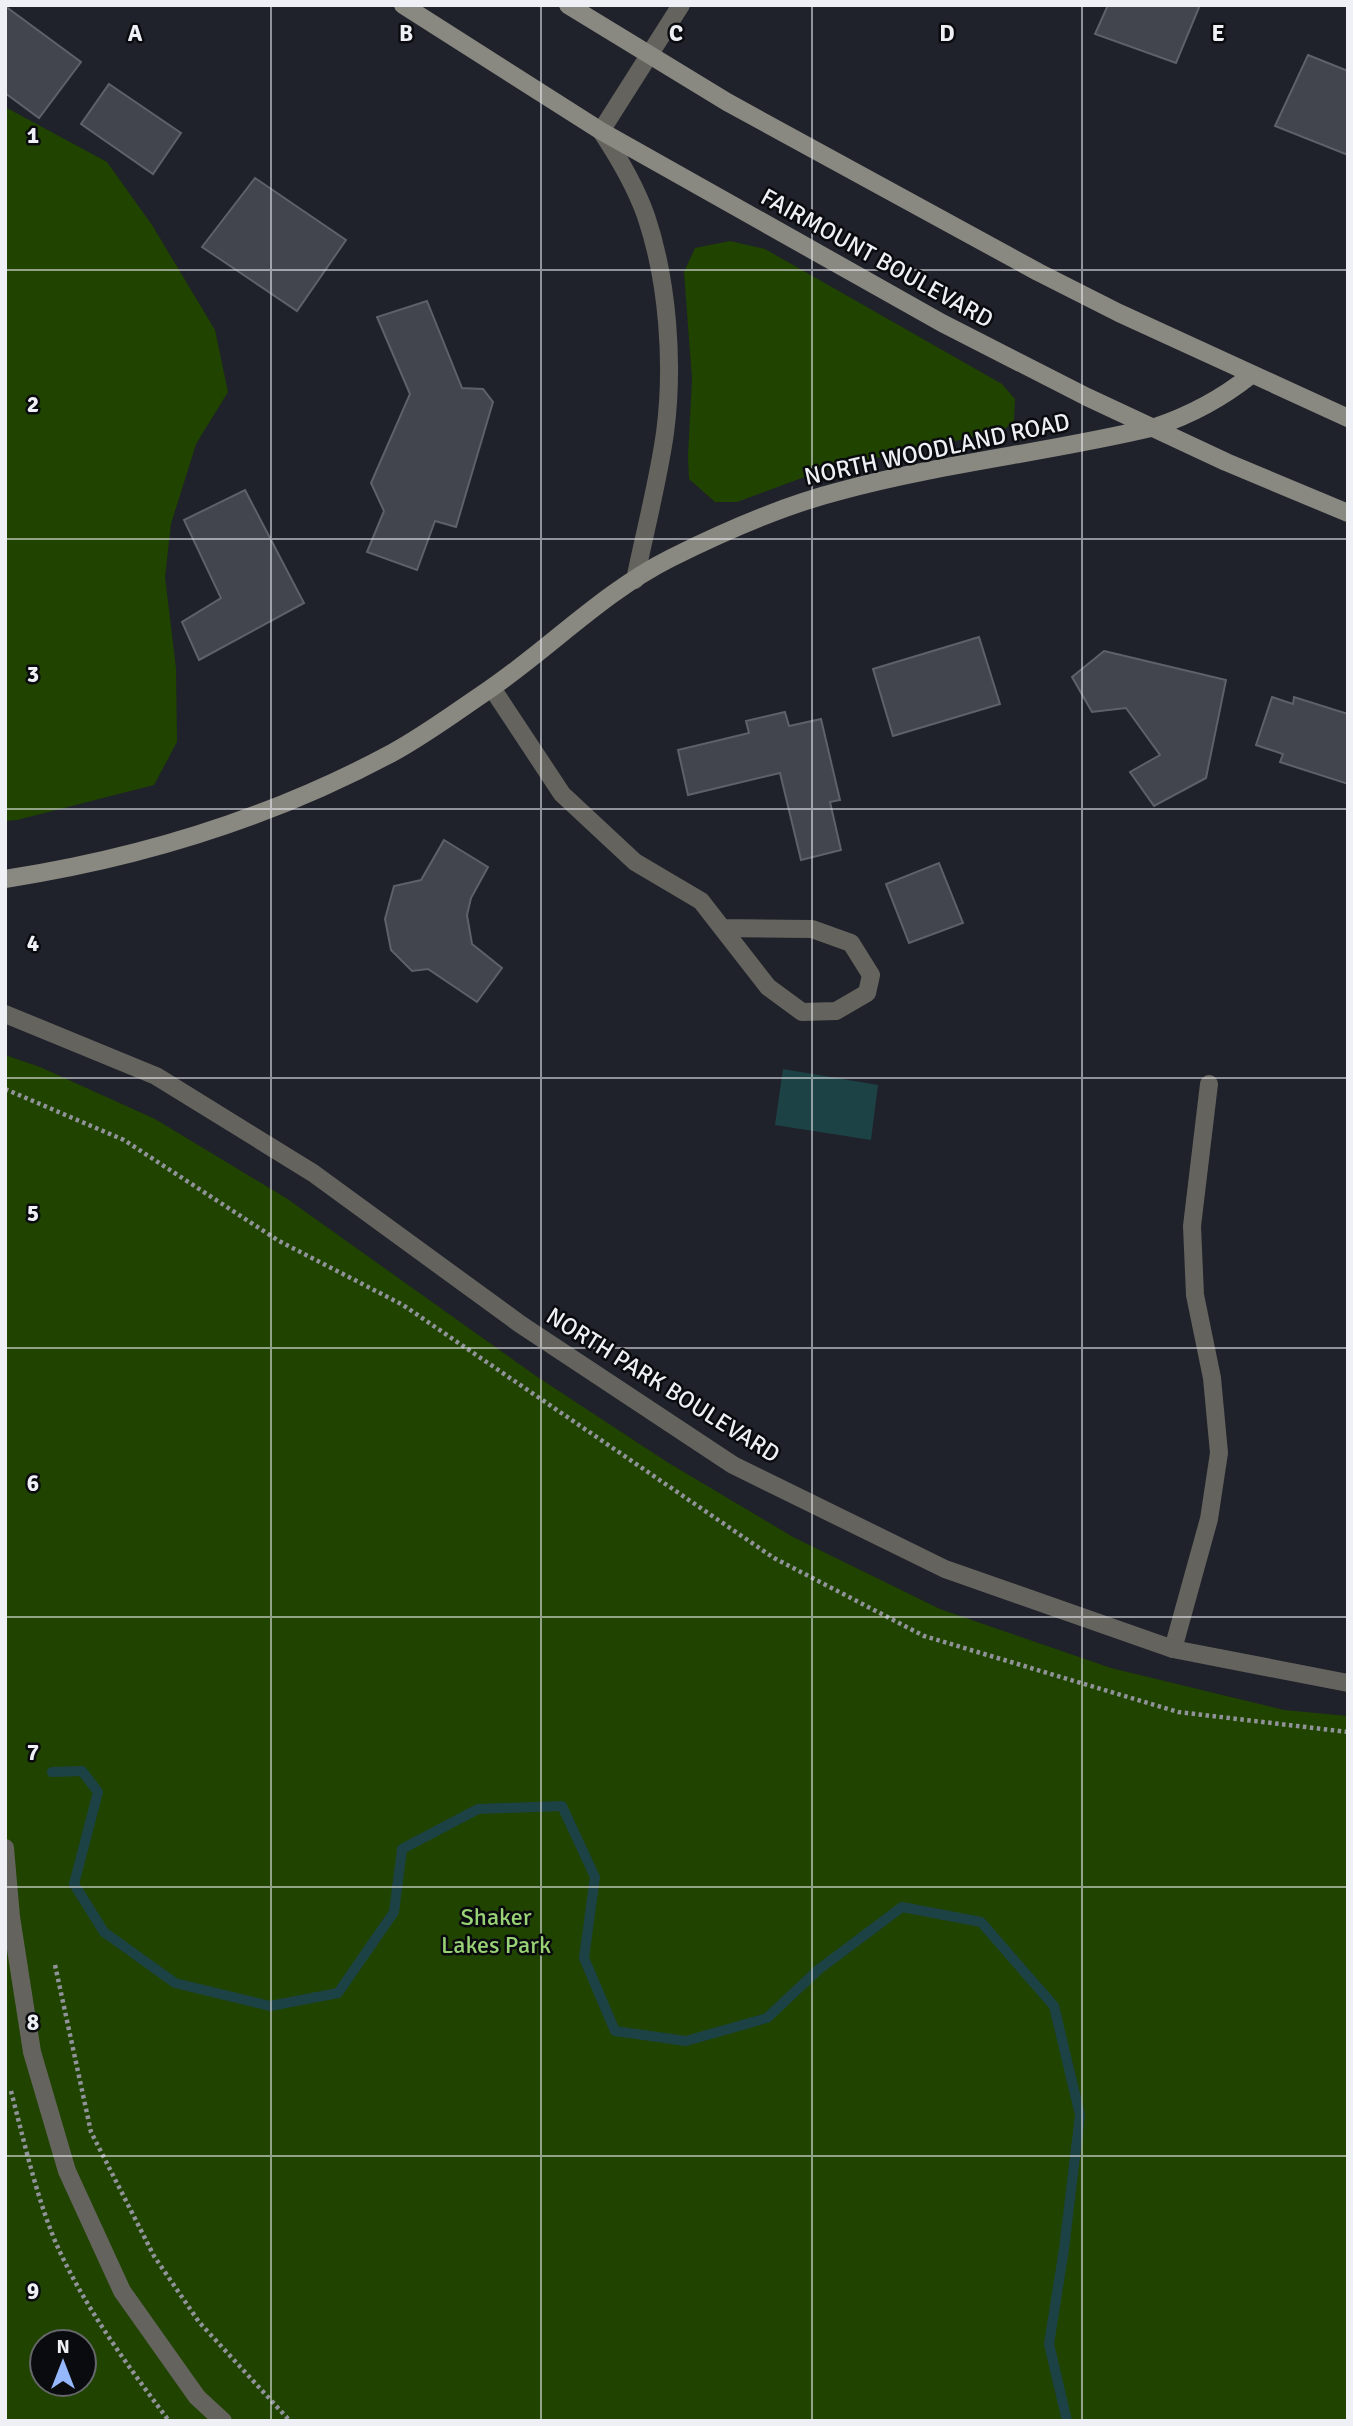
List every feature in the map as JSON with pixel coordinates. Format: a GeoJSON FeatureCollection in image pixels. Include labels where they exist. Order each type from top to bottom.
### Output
{"type":"FeatureCollection","features":[{"type":"Feature","properties":{"kind":"main road","name":"FAIRMOUNT BOULEVARD"},"geometry":{"type":"LineString","coordinates":[[403,5],[601,131],[942,323],[1087,397],[1226,462],[1348,513]]}},
{"type":"Feature","properties":{"kind":"main road"},"geometry":{"type":"LineString","coordinates":[[568,5],[727,102],[983,242],[1119,313],[1348,418]]}},
{"type":"Feature","properties":{"kind":"main road","name":"NORTH WOODLAND ROAD"},"geometry":{"type":"LineString","coordinates":[[5,879],[146,851],[215,831],[333,783],[395,751],[492,688],[635,579],[667,559],[745,523],[839,491],[1155,427],[1214,403],[1251,375]]}},
{"type":"Feature","properties":{"kind":"street"},"geometry":{"type":"LineString","coordinates":[[635,579],[665,432],[668,338],[657,260],[647,218],[630,178],[601,131],[681,5]]}},
{"type":"Feature","properties":{"kind":"street"},"geometry":{"type":"LineString","coordinates":[[492,688],[562,794],[635,862],[701,901],[768,988],[802,1012],[836,1012],[866,993],[871,975],[851,943],[812,929],[722,928]]}},
{"type":"Feature","properties":{"kind":"street","name":"NORTH PARK BOULEVARD"},"geometry":{"type":"LineString","coordinates":[[5,1014],[156,1076],[290,1159],[520,1324],[733,1465],[945,1569],[1173,1649],[1348,1683]]}},
{"type":"Feature","properties":{"kind":"street"},"geometry":{"type":"LineString","coordinates":[[1173,1649],[1209,1519],[1219,1453],[1212,1378],[1195,1295],[1192,1226],[1209,1084]]}},
{"type":"Feature","properties":{"kind":"street"},"geometry":{"type":"LineString","coordinates":[[5,1848],[12,1917],[32,2052],[67,2171],[122,2291],[197,2397],[223,2421]]}},
{"type":"Feature","properties":{"kind":"path"},"geometry":{"type":"LineString","coordinates":[[55,1965],[90,2132],[154,2256],[200,2322],[290,2421]]}},
{"type":"Feature","properties":{"kind":"green space"},"geometry":{"type":"Polygon","coordinates":[[[5,107],[107,162],[152,225],[215,330],[228,392],[196,444],[171,524],[165,577],[176,668],[177,742],[154,785],[5,821],[5,107]]]}},
{"type":"Feature","properties":{"kind":"green space"},"geometry":{"type":"Polygon","coordinates":[[[730,241],[765,249],[1002,384],[1015,399],[1014,420],[1003,431],[818,472],[737,502],[715,502],[689,479],[692,379],[684,272],[695,248],[730,241]]]}},
{"type":"Feature","properties":{"kind":"green space","name":"Shaker Lakes Park"},"geometry":{"type":"Polygon","coordinates":[[[5,1055],[40,1067],[155,1119],[286,1198],[536,1376],[667,1462],[793,1537],[940,1609],[1111,1668],[1284,1710],[1348,1716],[1348,2421],[5,2421],[5,1055]]]}},
{"type":"Feature","properties":{"kind":"shaded area"},"geometry":{"type":"Polygon","coordinates":[[[783,1069],[878,1085],[871,1140],[775,1125],[783,1069]]]}},
{"type":"Feature","properties":{"kind":"building"},"geometry":{"type":"Polygon","coordinates":[[[1108,5],[1200,5],[1176,63],[1095,34],[1108,5]]]}},
{"type":"Feature","properties":{"kind":"building"},"geometry":{"type":"Polygon","coordinates":[[[5,6],[81,62],[39,118],[5,93],[5,6]]]}},
{"type":"Feature","properties":{"kind":"building"},"geometry":{"type":"Polygon","coordinates":[[[1308,55],[1348,71],[1348,155],[1275,126],[1308,55]]]}},
{"type":"Feature","properties":{"kind":"building"},"geometry":{"type":"Polygon","coordinates":[[[109,84],[181,133],[153,174],[81,124],[109,84]]]}},
{"type":"Feature","properties":{"kind":"building"},"geometry":{"type":"Polygon","coordinates":[[[255,178],[346,240],[297,311],[202,247],[255,178]]]}},
{"type":"Feature","properties":{"kind":"building"},"geometry":{"type":"Polygon","coordinates":[[[427,301],[462,388],[483,389],[493,402],[456,527],[435,521],[417,570],[367,552],[384,511],[371,483],[410,394],[377,317],[427,301]]]}},
{"type":"Feature","properties":{"kind":"building"},"geometry":{"type":"Polygon","coordinates":[[[245,490],[304,603],[199,660],[182,622],[221,598],[184,520],[245,490]]]}},
{"type":"Feature","properties":{"kind":"building"},"geometry":{"type":"Polygon","coordinates":[[[979,637],[1000,704],[893,736],[873,669],[979,637]]]}},
{"type":"Feature","properties":{"kind":"building"},"geometry":{"type":"Polygon","coordinates":[[[1104,651],[1226,680],[1206,778],[1154,806],[1130,772],[1160,755],[1126,708],[1092,712],[1072,677],[1104,651]]]}},
{"type":"Feature","properties":{"kind":"building"},"geometry":{"type":"Polygon","coordinates":[[[1272,697],[1293,704],[1294,697],[1348,714],[1348,784],[1280,762],[1283,754],[1256,745],[1272,697]]]}},
{"type":"Feature","properties":{"kind":"building"},"geometry":{"type":"Polygon","coordinates":[[[785,712],[789,726],[821,719],[840,800],[830,802],[841,850],[801,860],[780,773],[688,795],[678,750],[749,733],[746,721],[785,712]]]}},
{"type":"Feature","properties":{"kind":"building"},"geometry":{"type":"Polygon","coordinates":[[[444,840],[488,867],[471,898],[467,915],[472,944],[502,968],[477,1002],[428,969],[412,971],[391,950],[385,919],[394,886],[421,880],[444,840]]]}},
{"type":"Feature","properties":{"kind":"building"},"geometry":{"type":"Polygon","coordinates":[[[939,863],[963,923],[909,943],[886,884],[939,863]]]}},
{"type":"Feature","properties":{"kind":"waterway"},"geometry":{"type":"LineString","coordinates":[[52,1772],[82,1771],[98,1792],[74,1884],[104,1932],[175,1983],[270,2006],[338,1993],[394,1912],[402,1849],[478,1809],[562,1806],[595,1877],[584,1958],[615,2031],[686,2041],[767,2018],[818,1970],[902,1907],[981,1922],[1054,2006],[1080,2115],[1064,2249],[1049,2344],[1067,2421]]}}]}
